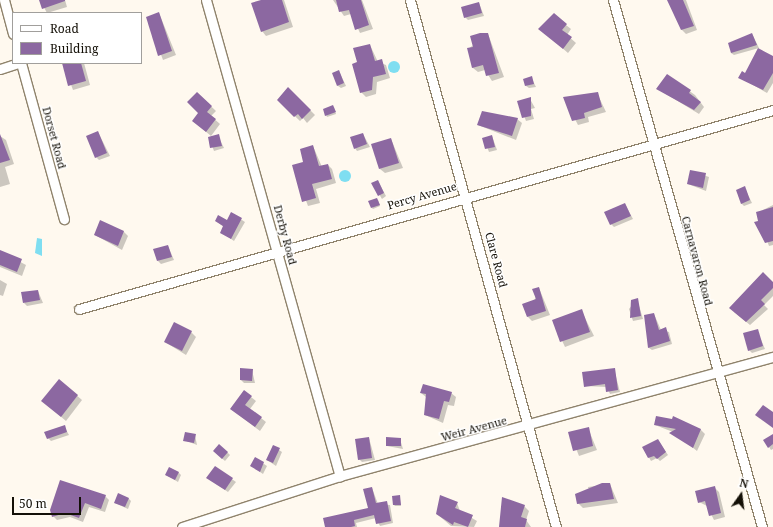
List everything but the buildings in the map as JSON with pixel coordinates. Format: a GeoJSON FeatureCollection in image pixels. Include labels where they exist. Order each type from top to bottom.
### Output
{"type":"FeatureCollection","features":[{"type":"Feature","properties":{"kind":"street"},"geometry":{"type":"LineString","coordinates":[[4,0],[12,30]]}},
{"type":"Feature","properties":{"kind":"street","name":"Derby Road"},"geometry":{"type":"LineString","coordinates":[[206,0],[340,476]]}},
{"type":"Feature","properties":{"kind":"street","name":"Clare Road"},"geometry":{"type":"LineString","coordinates":[[410,0],[466,196],[556,527]]}},
{"type":"Feature","properties":{"kind":"street","name":"Carnavaron Road"},"geometry":{"type":"LineString","coordinates":[[613,0],[716,373],[762,527]]}},
{"type":"Feature","properties":{"kind":"street"},"geometry":{"type":"LineString","coordinates":[[0,69],[17,64]]}},
{"type":"Feature","properties":{"kind":"street","name":"Dorset Road"},"geometry":{"type":"LineString","coordinates":[[20,64],[64,219]]}},
{"type":"Feature","properties":{"kind":"street","name":"Percy Avenue"},"geometry":{"type":"LineString","coordinates":[[79,309],[276,250],[773,110]]}},
{"type":"Feature","properties":{"kind":"street","name":"Weir Avenue"},"geometry":{"type":"LineString","coordinates":[[182,527],[340,476],[528,427],[773,357]]}},
{"type":"Feature","properties":{"kind":"water"},"geometry":{"type":"Polygon","coordinates":[[[392,61],[396,61],[400,67],[396,73],[392,73],[388,69],[388,65],[392,61]]]}},
{"type":"Feature","properties":{"kind":"water"},"geometry":{"type":"Polygon","coordinates":[[[343,170],[347,170],[351,176],[347,182],[343,182],[339,178],[339,174],[343,170]]]}},
{"type":"Feature","properties":{"kind":"water"},"geometry":{"type":"Polygon","coordinates":[[[37,238],[42,239],[42,256],[35,253],[37,238]]]}}]}
